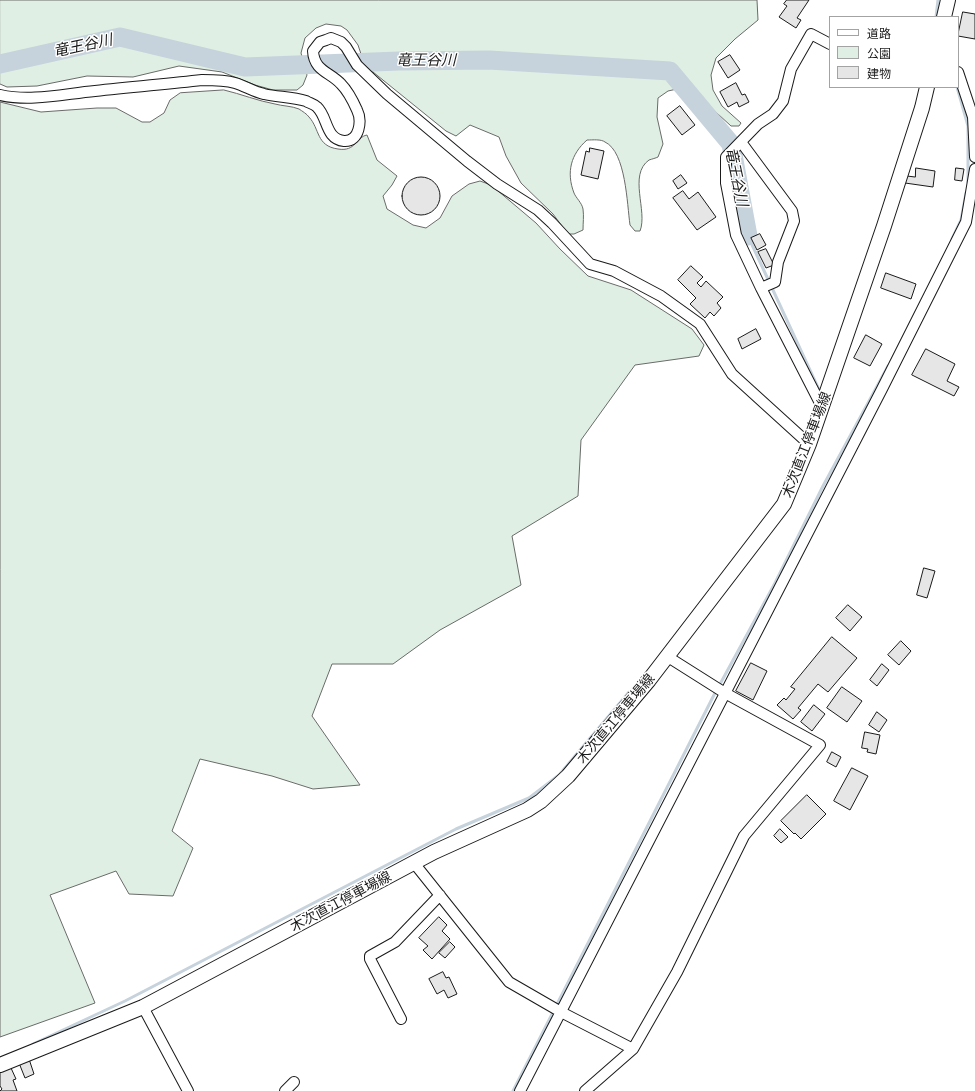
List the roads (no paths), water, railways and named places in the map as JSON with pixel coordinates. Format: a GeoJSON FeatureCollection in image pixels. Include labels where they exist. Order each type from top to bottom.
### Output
{"type":"FeatureCollection","features":[{"type":"Feature","properties":{"kind":"main road"},"geometry":{"type":"LineString","coordinates":[[944,16],[948,0]]}},
{"type":"Feature","properties":{"kind":"main road","name":"木次直江停車場線"},"geometry":{"type":"LineString","coordinates":[[0,1065],[143,1007],[414,863],[527,810],[552,792],[568,776],[668,657],[784,504],[809,444],[822,407],[884,226],[922,108],[927,88]]}},
{"type":"Feature","properties":{"kind":"street"},"geometry":{"type":"LineString","coordinates":[[822,407],[761,288],[736,234],[726,183],[726,157],[758,124],[773,114],[783,101],[791,69],[811,34],[829,43]]}},
{"type":"Feature","properties":{"kind":"street"},"geometry":{"type":"LineString","coordinates":[[0,95],[23,99],[202,80],[216,80],[235,83],[262,94],[310,103],[317,106],[328,130],[332,135],[343,141],[349,140],[354,136],[360,124],[360,116],[357,108],[341,84],[335,78],[322,71],[313,57],[313,51],[320,42],[331,38],[338,40],[346,46],[357,66],[388,94],[466,161],[497,184],[538,210],[552,222],[590,264],[614,271],[661,296],[700,324],[732,374],[809,444]]}},
{"type":"Feature","properties":{"kind":"street"},"geometry":{"type":"LineString","coordinates":[[959,75],[973,117],[975,157]]}},
{"type":"Feature","properties":{"kind":"street"},"geometry":{"type":"LineString","coordinates":[[741,142],[792,211],[794,221],[778,262],[775,282],[761,288]]}},
{"type":"Feature","properties":{"kind":"street"},"geometry":{"type":"LineString","coordinates":[[520,1091],[966,222],[975,169]]}},
{"type":"Feature","properties":{"kind":"street"},"geometry":{"type":"LineString","coordinates":[[585,1091],[632,1049],[677,972],[744,836],[820,745],[725,693],[668,657]]}},
{"type":"Feature","properties":{"kind":"street"},"geometry":{"type":"LineString","coordinates":[[414,863],[509,982],[561,1012],[632,1049]]}},
{"type":"Feature","properties":{"kind":"street"},"geometry":{"type":"LineString","coordinates":[[401,1019],[370,959],[370,956],[395,942],[440,895]]}},
{"type":"Feature","properties":{"kind":"street"},"geometry":{"type":"LineString","coordinates":[[143,1007],[188,1091]]}},
{"type":"Feature","properties":{"kind":"street"},"geometry":{"type":"LineString","coordinates":[[285,1091],[294,1082]]}},
{"type":"Feature","properties":{"kind":"waterway"},"geometry":{"type":"LineString","coordinates":[[936,16],[938,0]]}},
{"type":"Feature","properties":{"kind":"waterway","name":"竜王谷川"},"geometry":{"type":"LineString","coordinates":[[0,64],[120,37],[245,67],[399,61],[489,60],[670,71],[731,144],[748,236]]}},
{"type":"Feature","properties":{"kind":"waterway"},"geometry":{"type":"LineString","coordinates":[[957,88],[968,126],[968,182]]}},
{"type":"Feature","properties":{"kind":"waterway"},"geometry":{"type":"LineString","coordinates":[[952,239],[961,220],[966,193]]}},
{"type":"Feature","properties":{"kind":"waterway"},"geometry":{"type":"LineString","coordinates":[[748,236],[821,394]]}},
{"type":"Feature","properties":{"kind":"waterway"},"geometry":{"type":"LineString","coordinates":[[719,686],[775,583],[823,486],[888,366]]}},
{"type":"Feature","properties":{"kind":"waterway"},"geometry":{"type":"LineString","coordinates":[[513,1091],[716,691]]}},
{"type":"Feature","properties":{"kind":"waterway"},"geometry":{"type":"LineString","coordinates":[[33,1044],[125,1001],[456,829],[529,798],[559,775],[629,692]]}}]}
